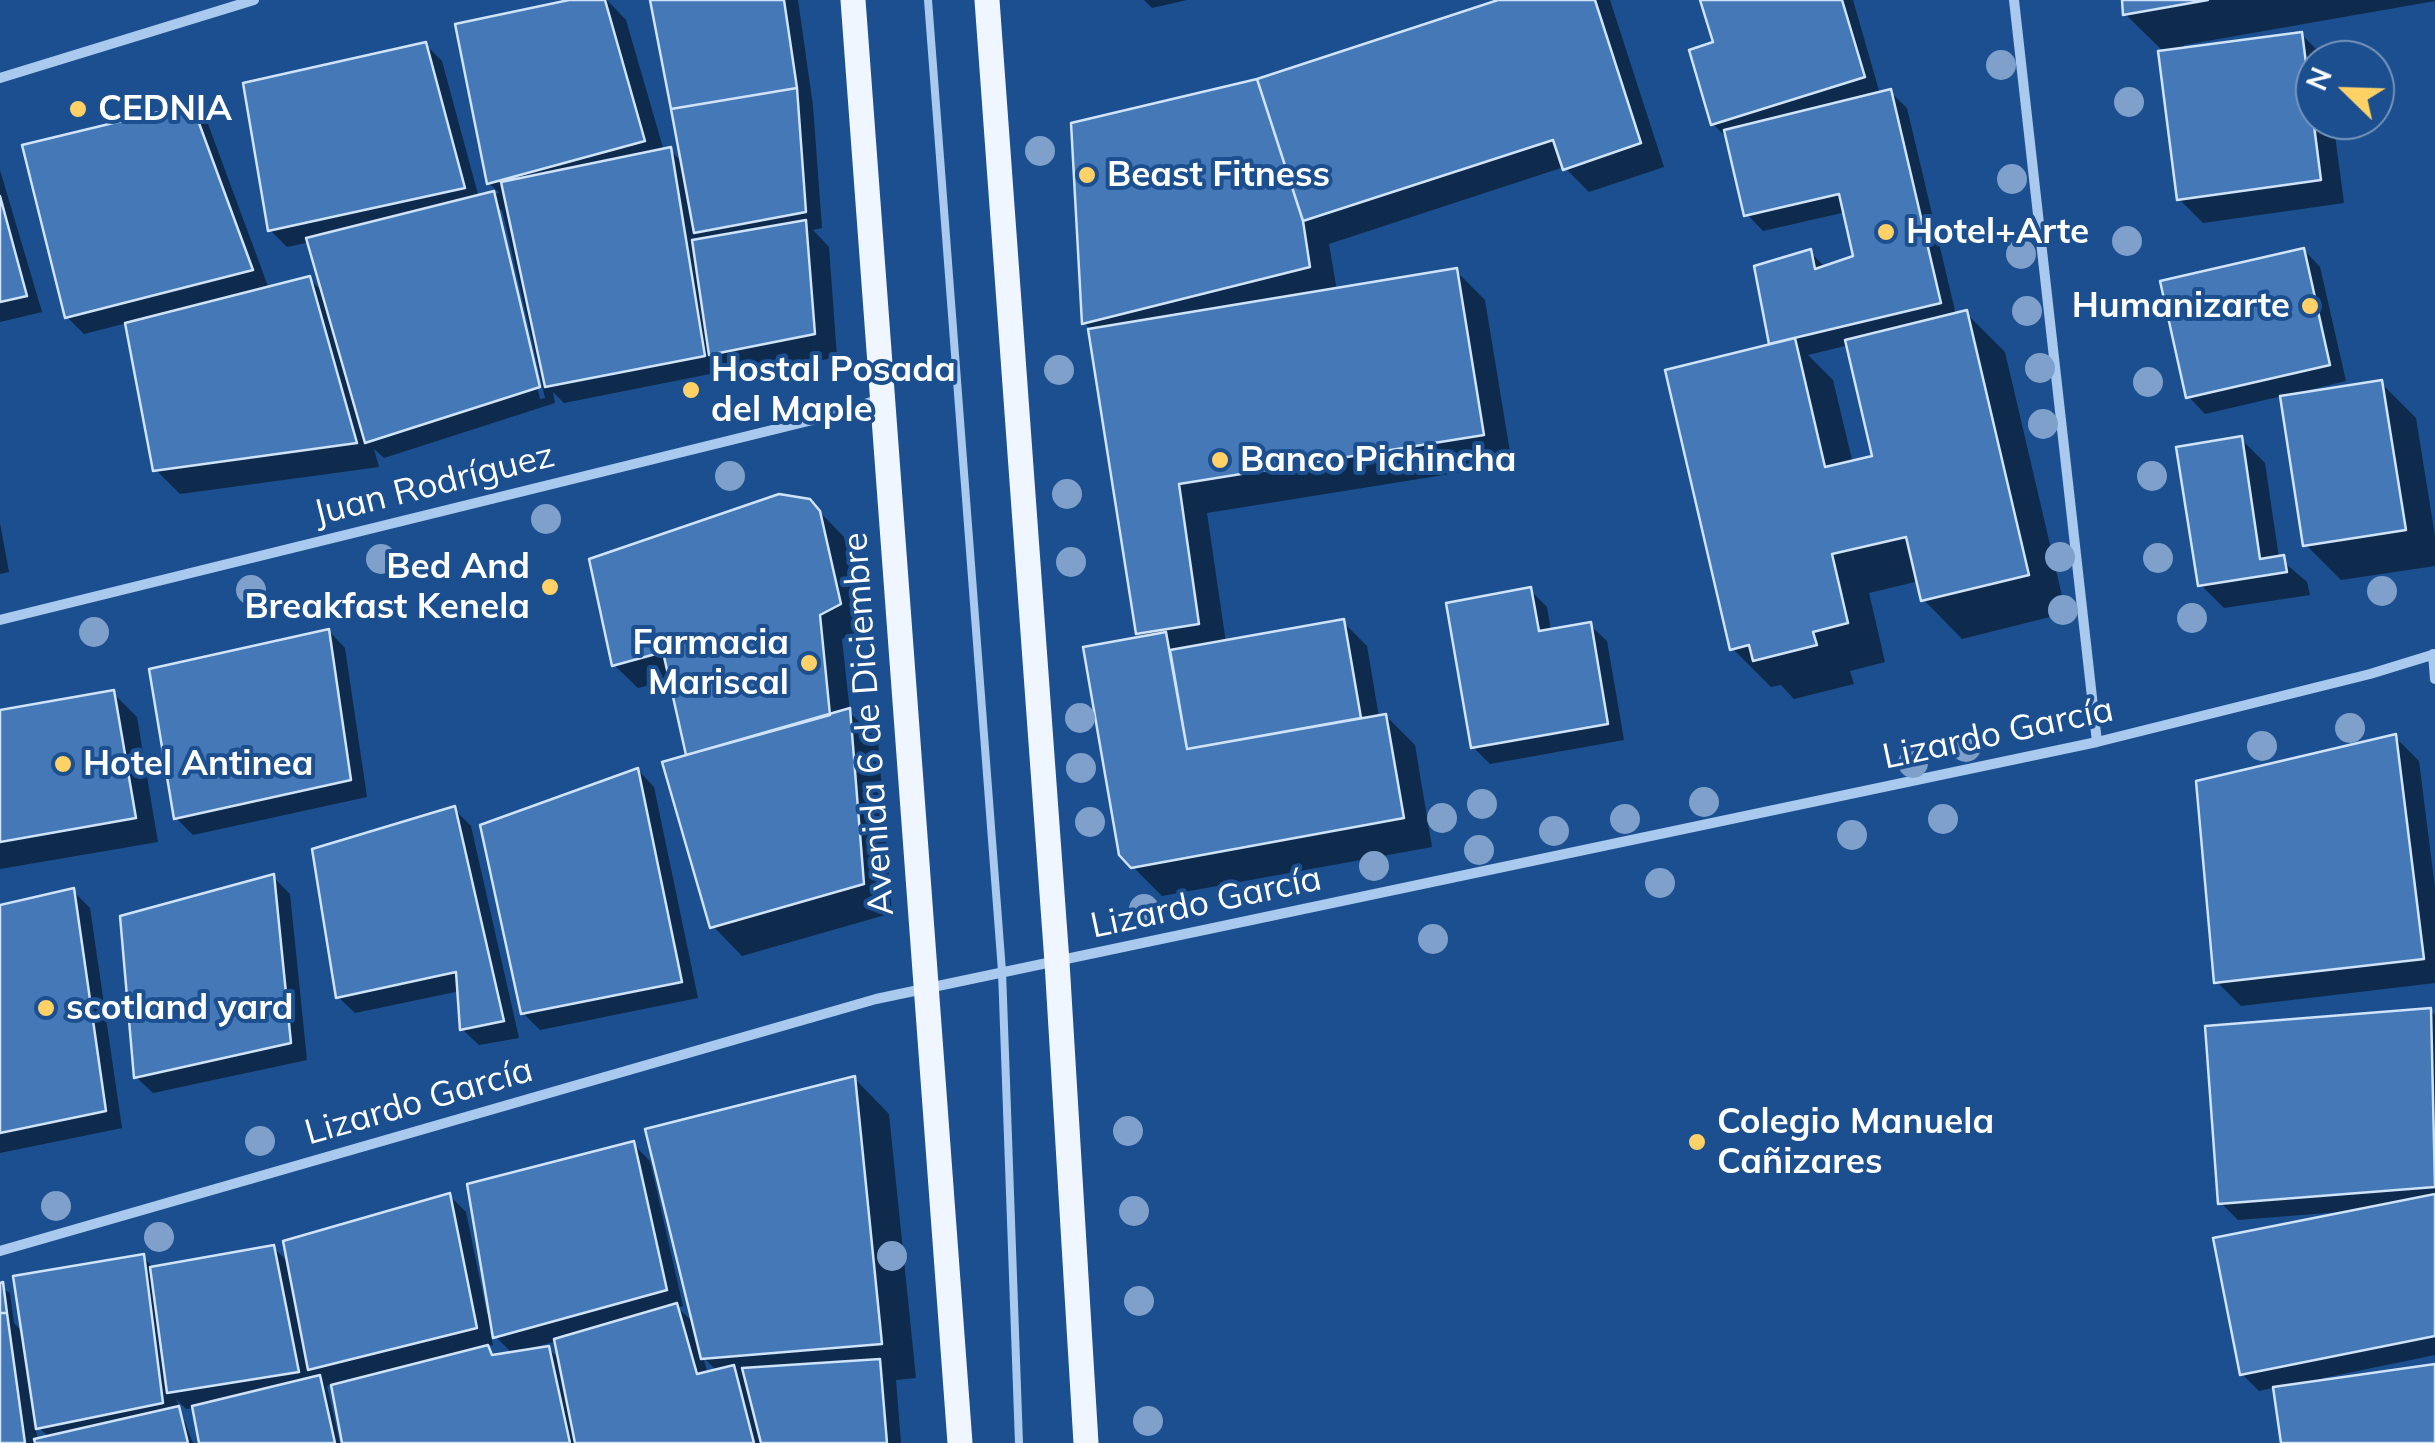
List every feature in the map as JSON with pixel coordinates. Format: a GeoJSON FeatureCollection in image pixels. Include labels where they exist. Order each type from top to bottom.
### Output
{"type":"FeatureCollection","features":[{"type":"Feature","properties":{"kind":"main road","name":"Avenida 6 de Diciembre"},"geometry":{"type":"LineString","coordinates":[[852,0],[960,1443]]}},
{"type":"Feature","properties":{"kind":"main road"},"geometry":{"type":"LineString","coordinates":[[987,0],[1057,962],[1086,1443]]}},
{"type":"Feature","properties":{"kind":"street"},"geometry":{"type":"LineString","coordinates":[[0,78],[254,0]]}},
{"type":"Feature","properties":{"kind":"street"},"geometry":{"type":"LineString","coordinates":[[2014,0],[2097,742]]}},
{"type":"Feature","properties":{"kind":"street","name":"Juan Rodríguez"},"geometry":{"type":"LineString","coordinates":[[0,620],[833,415],[880,399]]}},
{"type":"Feature","properties":{"kind":"street"},"geometry":{"type":"LineString","coordinates":[[2434,654],[2435,679]]}},
{"type":"Feature","properties":{"kind":"street","name":"Lizardo García"},"geometry":{"type":"LineString","coordinates":[[0,1251],[924,988],[2097,742],[2370,674],[2434,654]]}},
{"type":"Feature","properties":{"kind":"lane"},"geometry":{"type":"LineString","coordinates":[[928,0],[1002,971],[1018,1443]]}},
{"type":"Feature","properties":{"kind":"building"},"geometry":{"type":"Polygon","coordinates":[[[569,0],[605,0],[645,141],[487,184],[455,24],[569,0]]]}},
{"type":"Feature","properties":{"kind":"building"},"geometry":{"type":"Polygon","coordinates":[[[650,0],[784,0],[797,88],[671,109],[650,0]]]}},
{"type":"Feature","properties":{"kind":"building"},"geometry":{"type":"Polygon","coordinates":[[[1498,0],[1595,0],[1641,143],[1563,170],[1553,140],[1303,221],[1257,79],[1498,0]]]}},
{"type":"Feature","properties":{"kind":"building"},"geometry":{"type":"Polygon","coordinates":[[[1700,0],[1842,0],[1865,77],[1711,125],[1689,50],[1713,42],[1700,0]]]}},
{"type":"Feature","properties":{"kind":"building"},"geometry":{"type":"Polygon","coordinates":[[[2122,0],[2208,0],[2123,15],[2122,0]]]}},
{"type":"Feature","properties":{"kind":"building"},"geometry":{"type":"Polygon","coordinates":[[[2302,32],[2303,40],[2295,40],[2295,140],[2316,140],[2321,180],[2177,200],[2158,51],[2302,32]]]}},
{"type":"Feature","properties":{"kind":"building"},"geometry":{"type":"Polygon","coordinates":[[[426,42],[465,188],[268,231],[243,83],[426,42]]]}},
{"type":"Feature","properties":{"kind":"building"},"geometry":{"type":"Polygon","coordinates":[[[1257,79],[1303,221],[1310,267],[1082,324],[1071,123],[1257,79]]]}},
{"type":"Feature","properties":{"kind":"building"},"geometry":{"type":"Polygon","coordinates":[[[797,88],[806,212],[694,233],[671,109],[797,88]]]}},
{"type":"Feature","properties":{"kind":"building","name":"Hotel+Arte"},"geometry":{"type":"Polygon","coordinates":[[[1891,89],[1941,303],[1769,344],[1754,266],[1811,249],[1815,269],[1853,256],[1839,194],[1744,216],[1724,130],[1891,89]]]}},
{"type":"Feature","properties":{"kind":"building"},"geometry":{"type":"Polygon","coordinates":[[[192,104],[253,270],[65,318],[22,145],[192,104]]]}},
{"type":"Feature","properties":{"kind":"building"},"geometry":{"type":"Polygon","coordinates":[[[671,147],[705,356],[545,387],[501,182],[671,147]]]}},
{"type":"Feature","properties":{"kind":"building"},"geometry":{"type":"Polygon","coordinates":[[[494,191],[540,387],[365,443],[306,238],[494,191]]]}},
{"type":"Feature","properties":{"kind":"building"},"geometry":{"type":"Polygon","coordinates":[[[0,196],[27,296],[0,302],[0,196]]]}},
{"type":"Feature","properties":{"kind":"building"},"geometry":{"type":"Polygon","coordinates":[[[806,220],[815,334],[709,355],[692,240],[806,220]]]}},
{"type":"Feature","properties":{"kind":"building"},"geometry":{"type":"Polygon","coordinates":[[[2304,248],[2330,365],[2186,398],[2160,281],[2304,248]]]}},
{"type":"Feature","properties":{"kind":"building","name":"Banco Pichincha"},"geometry":{"type":"Polygon","coordinates":[[[1457,268],[1484,435],[1179,484],[1199,624],[1136,634],[1088,329],[1457,268]]]}},
{"type":"Feature","properties":{"kind":"building"},"geometry":{"type":"Polygon","coordinates":[[[310,276],[357,443],[153,471],[125,323],[310,276]]]}},
{"type":"Feature","properties":{"kind":"building"},"geometry":{"type":"Polygon","coordinates":[[[1967,310],[2029,575],[1921,601],[1906,537],[1832,554],[1848,623],[1813,632],[1817,645],[1753,661],[1749,645],[1730,650],[1665,370],[1795,338],[1825,467],[1872,456],[1845,340],[1967,310]]]}},
{"type":"Feature","properties":{"kind":"building"},"geometry":{"type":"Polygon","coordinates":[[[2382,380],[2406,530],[2303,546],[2280,396],[2382,380]]]}},
{"type":"Feature","properties":{"kind":"building"},"geometry":{"type":"Polygon","coordinates":[[[2242,436],[2260,559],[2284,555],[2287,572],[2198,586],[2176,447],[2242,436]]]}},
{"type":"Feature","properties":{"kind":"building"},"geometry":{"type":"Polygon","coordinates":[[[779,494],[810,499],[820,511],[841,604],[820,615],[830,715],[686,755],[663,652],[612,666],[589,559],[779,494]]]}},
{"type":"Feature","properties":{"kind":"building"},"geometry":{"type":"Polygon","coordinates":[[[1531,587],[1539,631],[1591,622],[1608,724],[1471,748],[1446,603],[1531,587]]]}},
{"type":"Feature","properties":{"kind":"building"},"geometry":{"type":"Polygon","coordinates":[[[1344,619],[1361,718],[1187,749],[1170,650],[1344,619]]]}},
{"type":"Feature","properties":{"kind":"building"},"geometry":{"type":"Polygon","coordinates":[[[329,629],[351,780],[174,819],[149,669],[329,629]]]}},
{"type":"Feature","properties":{"kind":"building"},"geometry":{"type":"Polygon","coordinates":[[[1166,632],[1187,749],[1386,714],[1404,818],[1131,868],[1119,855],[1083,647],[1166,632]]]}},
{"type":"Feature","properties":{"kind":"building","name":"Hotel Antinea"},"geometry":{"type":"Polygon","coordinates":[[[114,690],[136,818],[0,842],[0,710],[114,690]]]}},
{"type":"Feature","properties":{"kind":"building"},"geometry":{"type":"Polygon","coordinates":[[[850,708],[864,884],[710,928],[662,762],[850,708]]]}},
{"type":"Feature","properties":{"kind":"building"},"geometry":{"type":"Polygon","coordinates":[[[2396,734],[2424,959],[2214,983],[2196,781],[2396,734]]]}},
{"type":"Feature","properties":{"kind":"building"},"geometry":{"type":"Polygon","coordinates":[[[638,768],[682,982],[521,1014],[480,825],[638,768]]]}},
{"type":"Feature","properties":{"kind":"building"},"geometry":{"type":"Polygon","coordinates":[[[455,806],[504,1021],[460,1030],[456,972],[336,998],[312,849],[455,806]]]}},
{"type":"Feature","properties":{"kind":"building"},"geometry":{"type":"Polygon","coordinates":[[[274,874],[291,1043],[134,1078],[120,916],[274,874]]]}},
{"type":"Feature","properties":{"kind":"building","name":"scotland yard"},"geometry":{"type":"Polygon","coordinates":[[[74,888],[106,1111],[0,1133],[0,905],[74,888]]]}},
{"type":"Feature","properties":{"kind":"building"},"geometry":{"type":"Polygon","coordinates":[[[2431,1008],[2435,1187],[2218,1204],[2205,1026],[2431,1008]]]}},
{"type":"Feature","properties":{"kind":"building"},"geometry":{"type":"Polygon","coordinates":[[[855,1076],[882,1344],[701,1359],[645,1129],[855,1076]]]}},
{"type":"Feature","properties":{"kind":"building"},"geometry":{"type":"Polygon","coordinates":[[[634,1141],[667,1290],[493,1338],[467,1184],[634,1141]]]}},
{"type":"Feature","properties":{"kind":"building"},"geometry":{"type":"Polygon","coordinates":[[[450,1193],[477,1328],[308,1370],[283,1241],[450,1193]]]}},
{"type":"Feature","properties":{"kind":"building"},"geometry":{"type":"Polygon","coordinates":[[[2435,1194],[2435,1336],[2240,1375],[2213,1238],[2435,1194]]]}},
{"type":"Feature","properties":{"kind":"building"},"geometry":{"type":"Polygon","coordinates":[[[274,1245],[299,1372],[167,1393],[150,1267],[274,1245]]]}},
{"type":"Feature","properties":{"kind":"building"},"geometry":{"type":"Polygon","coordinates":[[[144,1254],[163,1403],[36,1429],[13,1276],[144,1254]]]}},
{"type":"Feature","properties":{"kind":"building"},"geometry":{"type":"Polygon","coordinates":[[[3,1282],[7,1313],[0,1313],[3,1282]]]}},
{"type":"Feature","properties":{"kind":"building"},"geometry":{"type":"Polygon","coordinates":[[[677,1303],[697,1374],[734,1365],[754,1443],[575,1443],[554,1339],[677,1303]]]}},
{"type":"Feature","properties":{"kind":"building"},"geometry":{"type":"Polygon","coordinates":[[[0,1313],[7,1313],[25,1443],[0,1443],[0,1313]]]}},
{"type":"Feature","properties":{"kind":"building"},"geometry":{"type":"Polygon","coordinates":[[[488,1345],[492,1355],[549,1346],[570,1443],[342,1443],[331,1385],[488,1345]]]}},
{"type":"Feature","properties":{"kind":"building"},"geometry":{"type":"Polygon","coordinates":[[[880,1359],[887,1443],[761,1443],[742,1368],[880,1359]]]}},
{"type":"Feature","properties":{"kind":"building"},"geometry":{"type":"Polygon","coordinates":[[[2435,1364],[2435,1443],[2281,1443],[2273,1387],[2435,1364]]]}},
{"type":"Feature","properties":{"kind":"building"},"geometry":{"type":"Polygon","coordinates":[[[320,1375],[335,1443],[199,1443],[192,1406],[320,1375]]]}},
{"type":"Feature","properties":{"kind":"building"},"geometry":{"type":"Polygon","coordinates":[[[179,1406],[188,1443],[35,1443],[34,1439],[179,1406]]]}},
{"type":"Feature","properties":{"kind":"place","name":"CEDNIA"},"geometry":{"type":"Point","coordinates":[78,109]}},
{"type":"Feature","properties":{"kind":"place","name":"Beast Fitness"},"geometry":{"type":"Point","coordinates":[1087,175]}},
{"type":"Feature","properties":{"kind":"place","name":"Hotel+Arte"},"geometry":{"type":"Point","coordinates":[1886,232]}},
{"type":"Feature","properties":{"kind":"place","name":"Humanizarte"},"geometry":{"type":"Point","coordinates":[2310,306]}},
{"type":"Feature","properties":{"kind":"place","name":"Hostal Posada del Maple"},"geometry":{"type":"Point","coordinates":[691,390]}},
{"type":"Feature","properties":{"kind":"place","name":"Banco Pichincha"},"geometry":{"type":"Point","coordinates":[1220,460]}},
{"type":"Feature","properties":{"kind":"place","name":"Bed And Breakfast Kenela"},"geometry":{"type":"Point","coordinates":[550,587]}},
{"type":"Feature","properties":{"kind":"place","name":"Farmacia Mariscal"},"geometry":{"type":"Point","coordinates":[809,663]}},
{"type":"Feature","properties":{"kind":"place","name":"Hotel Antinea"},"geometry":{"type":"Point","coordinates":[63,764]}},
{"type":"Feature","properties":{"kind":"place","name":"scotland yard"},"geometry":{"type":"Point","coordinates":[46,1008]}},
{"type":"Feature","properties":{"kind":"place","name":"Colegio Manuela Cañizares"},"geometry":{"type":"Point","coordinates":[1697,1142]}}]}
